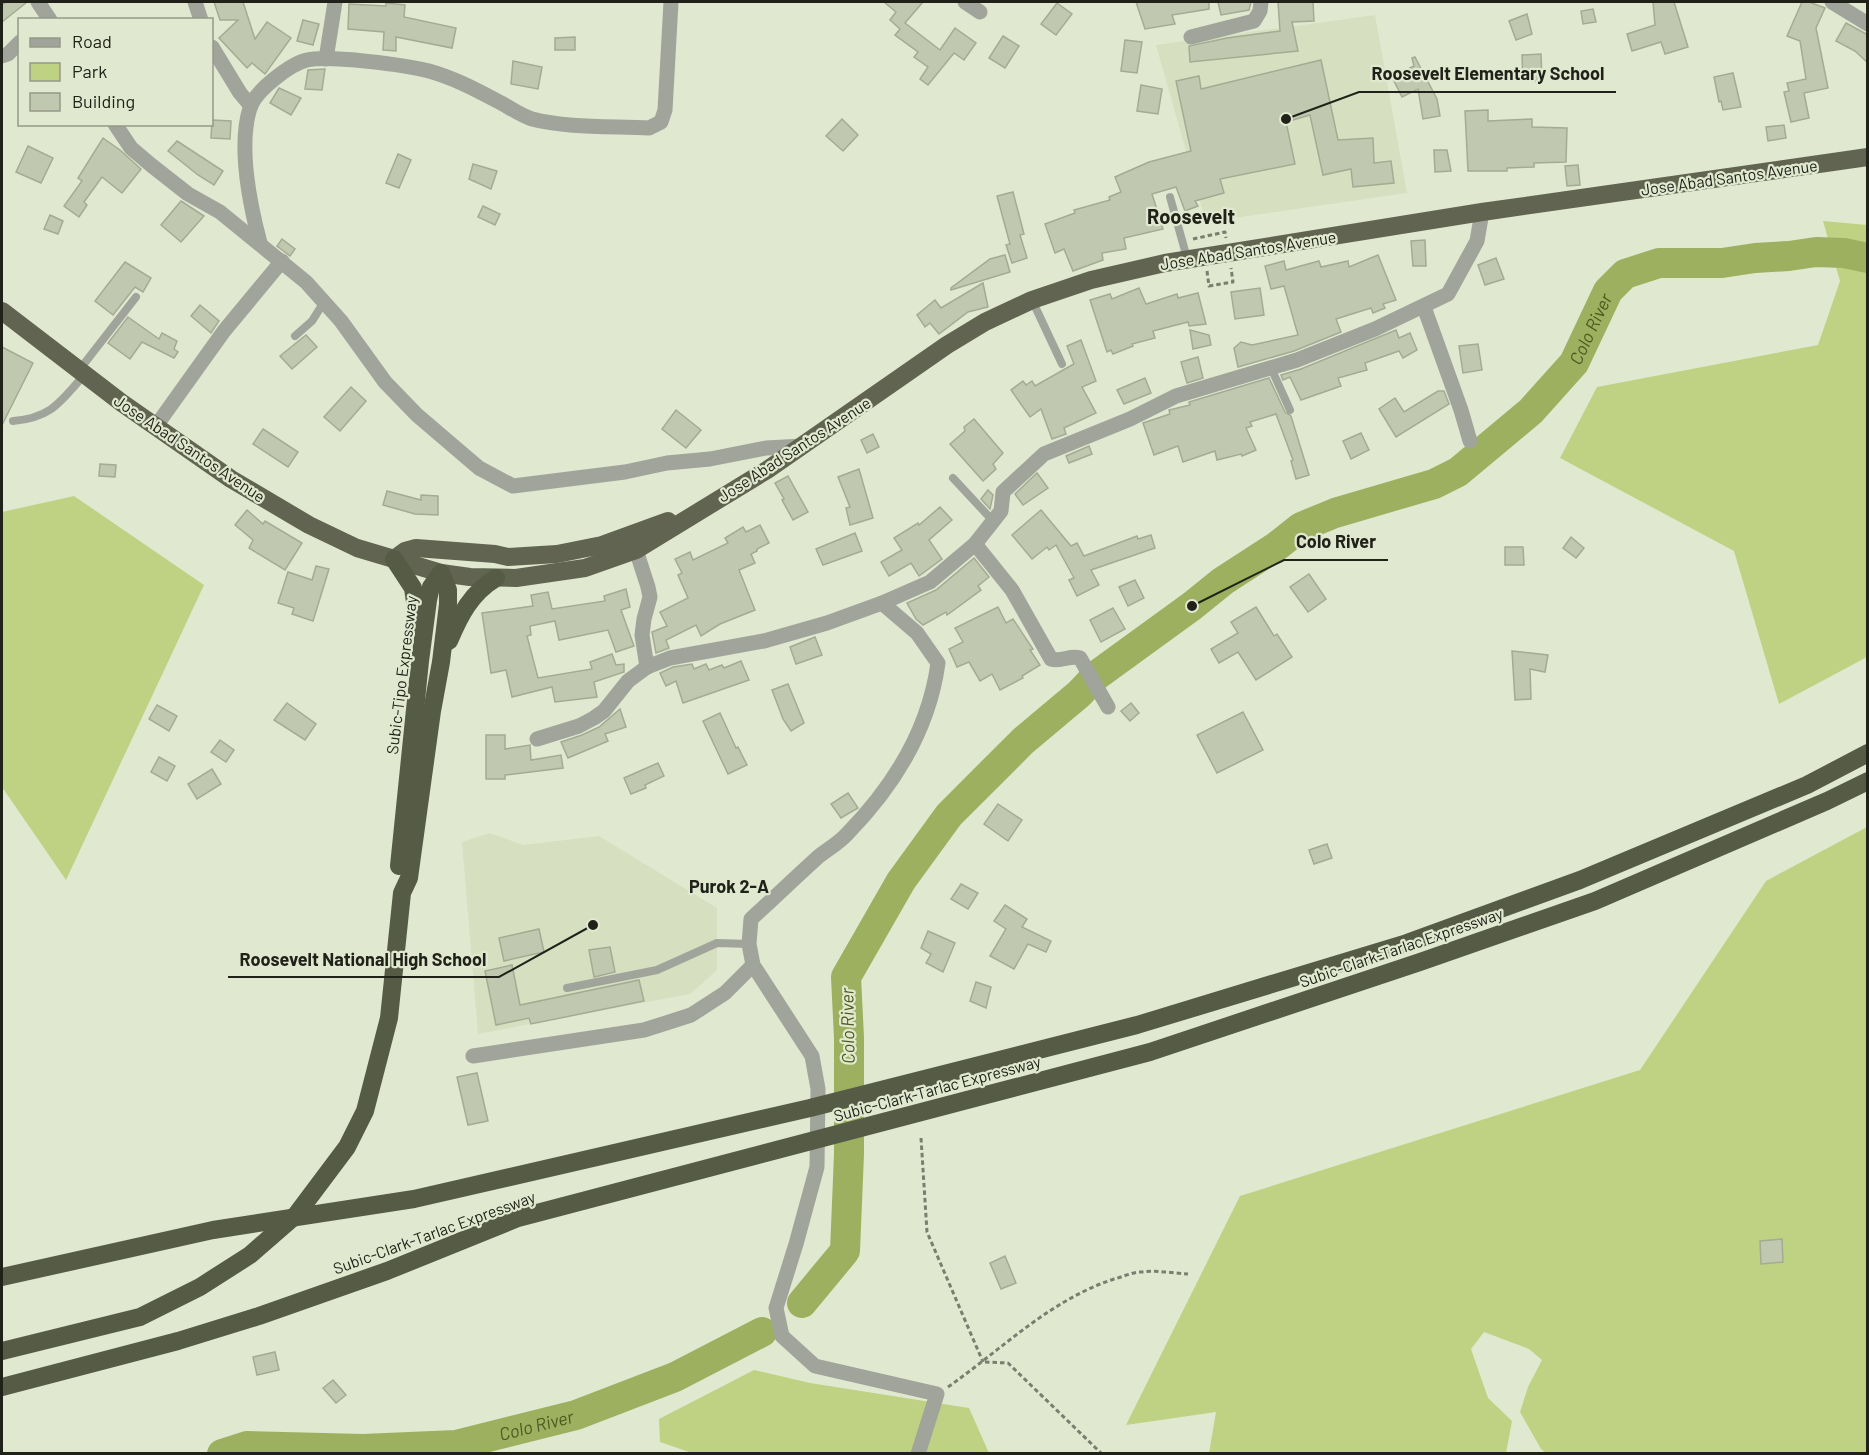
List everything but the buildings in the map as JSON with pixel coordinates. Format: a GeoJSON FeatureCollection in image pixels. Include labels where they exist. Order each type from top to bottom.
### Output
{"type":"FeatureCollection","features":[{"type":"Feature","properties":{"kind":"highway","name":"Jose Abad Santos Avenue"},"geometry":{"type":"LineString","coordinates":[[2,311],[82,372],[231,479],[299,519],[357,548],[441,573],[496,578],[544,575],[585,568],[636,550],[767,470],[947,345],[985,322],[1032,300],[1091,280],[1187,260],[1482,212],[1868,157]]}},
{"type":"Feature","properties":{"kind":"highway","name":"Jose Abad Santos Avenue"},"geometry":{"type":"LineString","coordinates":[[394,559],[405,551],[416,548],[508,557],[557,554],[630,536],[675,518],[691,515]]}},
{"type":"Feature","properties":{"kind":"highway"},"geometry":{"type":"LineString","coordinates":[[441,573],[462,562],[486,563],[508,557]]}},
{"type":"Feature","properties":{"kind":"highway"},"geometry":{"type":"LineString","coordinates":[[394,559],[413,588],[420,661]]}},
{"type":"Feature","properties":{"kind":"highway","name":"Subic-Tipo Expressway"},"geometry":{"type":"LineString","coordinates":[[402,893],[398,877],[420,661],[431,587],[441,573]]}},
{"type":"Feature","properties":{"kind":"highway","name":"Subic-Tipo Expressway"},"geometry":{"type":"LineString","coordinates":[[2,1351],[140,1317],[200,1287],[250,1256],[296,1215],[347,1147],[365,1111],[389,1018],[402,893],[409,878],[441,662],[448,590],[441,573]]}},
{"type":"Feature","properties":{"kind":"highway"},"geometry":{"type":"LineString","coordinates":[[441,662],[464,609],[474,594],[496,578]]}},
{"type":"Feature","properties":{"kind":"highway","name":"Subic-Clark-Tarlac Expressway"},"geometry":{"type":"LineString","coordinates":[[2,1277],[213,1230],[414,1199],[810,1108],[1137,1025],[1407,943],[1580,880],[1807,785],[1868,753]]}},
{"type":"Feature","properties":{"kind":"highway","name":"Subic-Clark-Tarlac Expressway"},"geometry":{"type":"LineString","coordinates":[[2,1387],[167,1344],[259,1316],[387,1271],[518,1218],[1150,1052],[1595,901],[1827,801],[1868,781]]}},
{"type":"Feature","properties":{"kind":"street"},"geometry":{"type":"LineString","coordinates":[[38,2],[47,18]]}},
{"type":"Feature","properties":{"kind":"street"},"geometry":{"type":"LineString","coordinates":[[195,2],[200,18]]}},
{"type":"Feature","properties":{"kind":"street"},"geometry":{"type":"LineString","coordinates":[[326,58],[335,2]]}},
{"type":"Feature","properties":{"kind":"street"},"geometry":{"type":"LineString","coordinates":[[260,243],[250,202],[246,169],[248,118],[258,93],[284,72],[306,60],[326,58],[429,71],[472,88],[530,118],[558,123],[649,128],[661,122],[665,110],[671,2]]}},
{"type":"Feature","properties":{"kind":"street"},"geometry":{"type":"LineString","coordinates":[[964,2],[980,12]]}},
{"type":"Feature","properties":{"kind":"street"},"geometry":{"type":"LineString","coordinates":[[1191,37],[1254,21],[1260,11],[1261,2]]}},
{"type":"Feature","properties":{"kind":"street"},"geometry":{"type":"LineString","coordinates":[[1832,2],[1868,24]]}},
{"type":"Feature","properties":{"kind":"street"},"geometry":{"type":"LineString","coordinates":[[2,56],[8,54],[18,44]]}},
{"type":"Feature","properties":{"kind":"street"},"geometry":{"type":"LineString","coordinates":[[213,49],[240,93],[251,106]]}},
{"type":"Feature","properties":{"kind":"street"},"geometry":{"type":"LineString","coordinates":[[116,126],[131,148],[151,165],[188,194],[220,212],[282,261],[341,321],[385,382],[417,415],[479,468],[513,486],[626,472],[667,463],[710,459],[766,448],[803,446]]}},
{"type":"Feature","properties":{"kind":"street"},"geometry":{"type":"LineString","coordinates":[[537,739],[579,726],[594,718],[604,711],[628,681],[647,667],[670,658],[764,641],[827,623],[930,582],[975,544],[1001,511],[1003,492],[1044,454],[1130,419],[1176,396],[1270,368],[1331,346],[1424,307],[1448,294],[1477,241],[1482,212]]}},
{"type":"Feature","properties":{"kind":"street"},"geometry":{"type":"LineString","coordinates":[[156,426],[224,331],[282,261]]}},
{"type":"Feature","properties":{"kind":"street"},"geometry":{"type":"LineString","coordinates":[[1424,307],[1470,441]]}},
{"type":"Feature","properties":{"kind":"street"},"geometry":{"type":"LineString","coordinates":[[975,544],[1012,590],[1051,659],[1080,658],[1106,704]]}},
{"type":"Feature","properties":{"kind":"street"},"geometry":{"type":"LineString","coordinates":[[636,550],[650,597],[642,635],[647,667]]}},
{"type":"Feature","properties":{"kind":"street"},"geometry":{"type":"LineString","coordinates":[[882,603],[917,633],[938,663],[927,714],[883,794],[846,836],[820,855],[751,919],[749,944],[753,965],[812,1056],[818,1089],[817,1167],[776,1308],[783,1336],[815,1366],[938,1394],[918,1454]]}},
{"type":"Feature","properties":{"kind":"street"},"geometry":{"type":"LineString","coordinates":[[473,1056],[644,1030],[691,1016],[725,993],[753,965]]}},
{"type":"Feature","properties":{"kind":"lane"},"geometry":{"type":"LineString","coordinates":[[1170,197],[1187,260]]}},
{"type":"Feature","properties":{"kind":"lane"},"geometry":{"type":"LineString","coordinates":[[13,421],[46,414],[58,404],[136,297]]}},
{"type":"Feature","properties":{"kind":"lane"},"geometry":{"type":"LineString","coordinates":[[1032,300],[1062,364]]}},
{"type":"Feature","properties":{"kind":"lane"},"geometry":{"type":"LineString","coordinates":[[295,336],[312,321],[324,302]]}},
{"type":"Feature","properties":{"kind":"lane"},"geometry":{"type":"LineString","coordinates":[[1270,368],[1290,410]]}},
{"type":"Feature","properties":{"kind":"lane"},"geometry":{"type":"LineString","coordinates":[[953,478],[993,521]]}},
{"type":"Feature","properties":{"kind":"lane"},"geometry":{"type":"LineString","coordinates":[[567,988],[657,970],[717,943],[749,944]]}},
{"type":"Feature","properties":{"kind":"path"},"geometry":{"type":"LineString","coordinates":[[1182,241],[1225,232]]}},
{"type":"Feature","properties":{"kind":"path"},"geometry":{"type":"LineString","coordinates":[[1209,286],[1233,282],[1231,269]]}},
{"type":"Feature","properties":{"kind":"path"},"geometry":{"type":"LineString","coordinates":[[921,1138],[927,1232],[983,1362]]}},
{"type":"Feature","properties":{"kind":"path"},"geometry":{"type":"LineString","coordinates":[[938,1394],[1045,1313],[1095,1286],[1140,1271],[1188,1274]]}},
{"type":"Feature","properties":{"kind":"path"},"geometry":{"type":"LineString","coordinates":[[983,1362],[1008,1362],[1102,1454]]}},
{"type":"Feature","properties":{"kind":"shaded area"},"geometry":{"type":"Polygon","coordinates":[[[1375,15],[1407,193],[1206,222],[1156,45],[1375,15]]]}},
{"type":"Feature","properties":{"kind":"shaded area"},"geometry":{"type":"Polygon","coordinates":[[[490,833],[523,845],[599,836],[717,908],[717,970],[690,994],[478,1034],[462,842],[490,833]]]}},
{"type":"Feature","properties":{"kind":"green space"},"geometry":{"type":"Polygon","coordinates":[[[1823,221],[1867,225],[1867,657],[1779,704],[1734,551],[1560,458],[1597,387],[1818,345],[1840,281],[1823,221]]]}},
{"type":"Feature","properties":{"kind":"green space"},"geometry":{"type":"Polygon","coordinates":[[[74,496],[204,585],[66,880],[2,787],[2,512],[74,496]]]}},
{"type":"Feature","properties":{"kind":"green space"},"geometry":{"type":"Polygon","coordinates":[[[1867,827],[1867,1453],[1546,1453],[1541,1449],[1520,1412],[1528,1387],[1542,1360],[1529,1349],[1484,1332],[1471,1349],[1488,1398],[1512,1421],[1506,1453],[1209,1453],[1216,1412],[1126,1425],[1240,1196],[1640,1070],[1766,881],[1867,827]]]}},
{"type":"Feature","properties":{"kind":"green space"},"geometry":{"type":"Polygon","coordinates":[[[754,1370],[810,1383],[969,1408],[989,1453],[692,1453],[660,1442],[659,1419],[754,1370]]]}},
{"type":"Feature","properties":{"kind":"waterway","name":"Colo River"},"geometry":{"type":"LineString","coordinates":[[802,1303],[845,1251],[849,1154],[849,1038],[846,977],[901,881],[949,815],[1023,741],[1079,694],[1097,675],[1223,581],[1277,546],[1301,527],[1335,513],[1434,484],[1458,472],[1531,411],[1574,363],[1608,291],[1625,274],[1659,263],[1722,263],[1816,252],[1844,253],[1868,258]]}},
{"type":"Feature","properties":{"kind":"waterway","name":"Colo River"},"geometry":{"type":"LineString","coordinates":[[222,1454],[247,1446],[363,1449],[456,1445],[576,1415],[675,1377],[762,1332]]}},
{"type":"Feature","properties":{"kind":"place","name":"Roosevelt Elementary School"},"geometry":{"type":"Point","coordinates":[1286,119]}},
{"type":"Feature","properties":{"kind":"place","name":"Colo River"},"geometry":{"type":"Point","coordinates":[1192,606]}},
{"type":"Feature","properties":{"kind":"place","name":"Roosevelt National High School"},"geometry":{"type":"Point","coordinates":[593,925]}},
{"type":"Feature","properties":{"kind":"district","name":"Roosevelt"},"geometry":{"type":"Point","coordinates":[1191,216]}},
{"type":"Feature","properties":{"kind":"district","name":"Purok 2-A"},"geometry":{"type":"Point","coordinates":[729,886]}}]}
